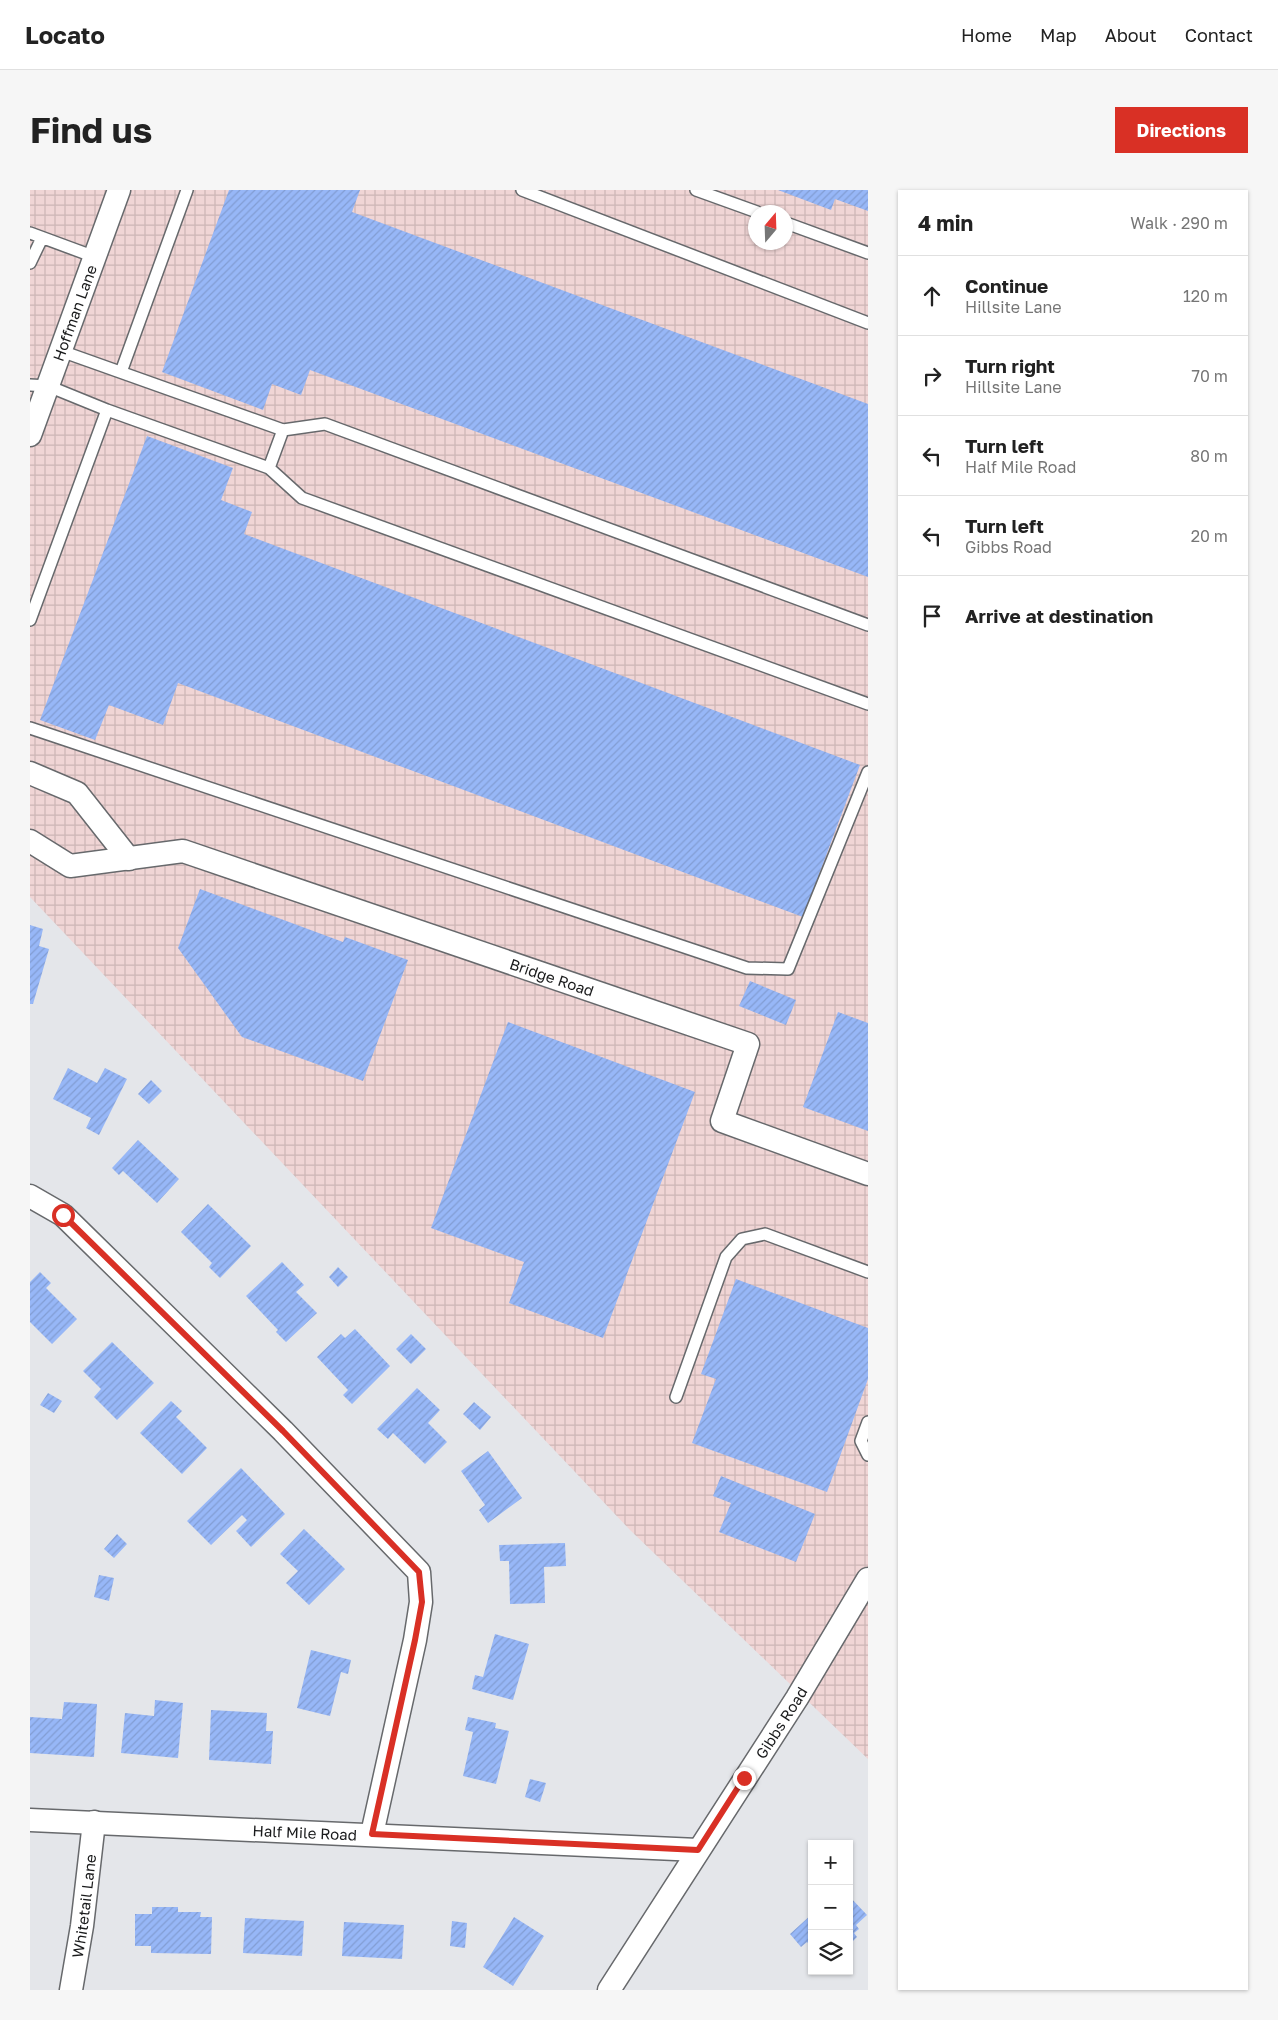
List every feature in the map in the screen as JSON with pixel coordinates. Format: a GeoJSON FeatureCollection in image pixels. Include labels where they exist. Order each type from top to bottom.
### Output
{"type":"FeatureCollection","features":[{"type":"Feature","properties":{"kind":"street","name":"Hoffman Lane"},"geometry":{"type":"LineString","coordinates":[[30,434],[39,385],[61,351],[119,190]]}},
{"type":"Feature","properties":{"kind":"street"},"geometry":{"type":"LineString","coordinates":[[30,774],[76,793],[129,859]]}},
{"type":"Feature","properties":{"kind":"street","name":"Bridge Road"},"geometry":{"type":"LineString","coordinates":[[30,841],[70,866],[183,851],[748,1044],[722,1121],[868,1174]]}},
{"type":"Feature","properties":{"kind":"street"},"geometry":{"type":"LineString","coordinates":[[30,1196],[63,1215],[283,1431],[419,1572],[422,1602],[372,1834]]}},
{"type":"Feature","properties":{"kind":"street","name":"Gibbs Road"},"geometry":{"type":"LineString","coordinates":[[609,1990],[797,1698],[868,1579]]}},
{"type":"Feature","properties":{"kind":"street","name":"Half Mile Road"},"geometry":{"type":"LineString","coordinates":[[30,1820],[698,1850]]}},
{"type":"Feature","properties":{"kind":"street","name":"Whitetail Lane"},"geometry":{"type":"LineString","coordinates":[[71,1990],[82,1926],[94,1822]]}},
{"type":"Feature","properties":{"kind":"lane"},"geometry":{"type":"LineString","coordinates":[[121,372],[187,190]]}},
{"type":"Feature","properties":{"kind":"lane"},"geometry":{"type":"LineString","coordinates":[[522,190],[868,323]]}},
{"type":"Feature","properties":{"kind":"lane"},"geometry":{"type":"LineString","coordinates":[[696,190],[748,209]]}},
{"type":"Feature","properties":{"kind":"lane"},"geometry":{"type":"LineString","coordinates":[[793,226],[868,253]]}},
{"type":"Feature","properties":{"kind":"lane"},"geometry":{"type":"LineString","coordinates":[[30,233],[95,257]]}},
{"type":"Feature","properties":{"kind":"lane"},"geometry":{"type":"LineString","coordinates":[[30,263],[42,238]]}},
{"type":"Feature","properties":{"kind":"lane"},"geometry":{"type":"LineString","coordinates":[[61,351],[283,430],[325,424],[868,626]]}},
{"type":"Feature","properties":{"kind":"lane"},"geometry":{"type":"LineString","coordinates":[[39,385],[269,468],[302,498],[868,704]]}},
{"type":"Feature","properties":{"kind":"lane"},"geometry":{"type":"LineString","coordinates":[[30,620],[107,410]]}},
{"type":"Feature","properties":{"kind":"lane"},"geometry":{"type":"LineString","coordinates":[[269,468],[283,430]]}},
{"type":"Feature","properties":{"kind":"lane"},"geometry":{"type":"LineString","coordinates":[[30,728],[747,968],[788,968],[868,772]]}},
{"type":"Feature","properties":{"kind":"lane"},"geometry":{"type":"LineString","coordinates":[[676,1397],[726,1256],[742,1239],[765,1234],[868,1272]]}},
{"type":"Feature","properties":{"kind":"lane"},"geometry":{"type":"LineString","coordinates":[[868,1422],[861,1441],[868,1455]]}},
{"type":"Feature","properties":{"kind":"shaded area"},"geometry":{"type":"Polygon","coordinates":[[[30,190],[868,190],[868,1759],[630,1530],[30,897],[30,190]]]}},
{"type":"Feature","properties":{"kind":"building"},"geometry":{"type":"Polygon","coordinates":[[[229,190],[360,190],[352,212],[868,404],[868,577],[310,370],[301,395],[272,384],[263,410],[162,372],[229,190]]]}},
{"type":"Feature","properties":{"kind":"building"},"geometry":{"type":"Polygon","coordinates":[[[778,190],[868,190],[868,211],[835,199],[831,210],[778,190]]]}},
{"type":"Feature","properties":{"kind":"building"},"geometry":{"type":"Polygon","coordinates":[[[147,436],[233,468],[221,500],[252,512],[244,534],[860,765],[803,917],[178,683],[163,725],[109,705],[95,740],[40,720],[147,436]]]}},
{"type":"Feature","properties":{"kind":"building"},"geometry":{"type":"Polygon","coordinates":[[[200,889],[343,942],[345,937],[408,960],[363,1081],[242,1037],[178,948],[200,889]]]}},
{"type":"Feature","properties":{"kind":"building"},"geometry":{"type":"Polygon","coordinates":[[[30,925],[43,929],[39,946],[49,949],[33,1004],[30,1004],[30,925]]]}},
{"type":"Feature","properties":{"kind":"building"},"geometry":{"type":"Polygon","coordinates":[[[750,981],[796,1000],[786,1025],[739,1006],[750,981]]]}},
{"type":"Feature","properties":{"kind":"building"},"geometry":{"type":"Polygon","coordinates":[[[838,1012],[868,1023],[868,1131],[803,1107],[838,1012]]]}},
{"type":"Feature","properties":{"kind":"building"},"geometry":{"type":"Polygon","coordinates":[[[508,1022],[695,1092],[603,1338],[509,1303],[524,1262],[431,1228],[508,1022]]]}},
{"type":"Feature","properties":{"kind":"building"},"geometry":{"type":"Polygon","coordinates":[[[68,1068],[97,1083],[105,1068],[127,1079],[99,1135],[86,1128],[91,1118],[53,1099],[68,1068]]]}},
{"type":"Feature","properties":{"kind":"building"},"geometry":{"type":"Polygon","coordinates":[[[151,1080],[162,1091],[149,1104],[138,1094],[151,1080]]]}},
{"type":"Feature","properties":{"kind":"building"},"geometry":{"type":"Polygon","coordinates":[[[138,1140],[179,1179],[157,1203],[123,1171],[119,1175],[112,1168],[138,1140]]]}},
{"type":"Feature","properties":{"kind":"building"},"geometry":{"type":"Polygon","coordinates":[[[208,1204],[251,1246],[220,1278],[209,1267],[212,1263],[181,1232],[208,1204]]]}},
{"type":"Feature","properties":{"kind":"building"},"geometry":{"type":"Polygon","coordinates":[[[282,1262],[304,1285],[296,1292],[317,1313],[286,1342],[276,1332],[278,1330],[246,1296],[282,1262]]]}},
{"type":"Feature","properties":{"kind":"building"},"geometry":{"type":"Polygon","coordinates":[[[338,1267],[348,1277],[338,1287],[329,1277],[338,1267]]]}},
{"type":"Feature","properties":{"kind":"building"},"geometry":{"type":"Polygon","coordinates":[[[40,1272],[51,1283],[46,1288],[77,1319],[52,1344],[30,1322],[30,1282],[40,1272]]]}},
{"type":"Feature","properties":{"kind":"building"},"geometry":{"type":"Polygon","coordinates":[[[736,1279],[868,1328],[868,1379],[827,1492],[692,1443],[716,1379],[701,1374],[736,1279]]]}},
{"type":"Feature","properties":{"kind":"building"},"geometry":{"type":"Polygon","coordinates":[[[355,1329],[390,1366],[352,1404],[343,1395],[348,1390],[317,1357],[341,1334],[345,1338],[355,1329]]]}},
{"type":"Feature","properties":{"kind":"building"},"geometry":{"type":"Polygon","coordinates":[[[411,1334],[426,1349],[411,1364],[396,1349],[411,1334]]]}},
{"type":"Feature","properties":{"kind":"building"},"geometry":{"type":"Polygon","coordinates":[[[112,1342],[154,1383],[117,1420],[94,1397],[101,1389],[83,1371],[112,1342]]]}},
{"type":"Feature","properties":{"kind":"building"},"geometry":{"type":"Polygon","coordinates":[[[417,1388],[440,1410],[428,1423],[447,1442],[425,1464],[393,1433],[388,1439],[377,1429],[417,1388]]]}},
{"type":"Feature","properties":{"kind":"building"},"geometry":{"type":"Polygon","coordinates":[[[48,1393],[62,1401],[54,1413],[40,1405],[48,1393]]]}},
{"type":"Feature","properties":{"kind":"building"},"geometry":{"type":"Polygon","coordinates":[[[171,1401],[182,1411],[176,1417],[207,1448],[182,1474],[140,1433],[171,1401]]]}},
{"type":"Feature","properties":{"kind":"building"},"geometry":{"type":"Polygon","coordinates":[[[474,1402],[491,1417],[480,1430],[463,1414],[474,1402]]]}},
{"type":"Feature","properties":{"kind":"building"},"geometry":{"type":"Polygon","coordinates":[[[488,1451],[522,1498],[488,1523],[479,1510],[485,1505],[461,1471],[488,1451]]]}},
{"type":"Feature","properties":{"kind":"building"},"geometry":{"type":"Polygon","coordinates":[[[241,1468],[285,1514],[251,1547],[236,1531],[247,1520],[242,1515],[211,1545],[187,1521],[241,1468]]]}},
{"type":"Feature","properties":{"kind":"building"},"geometry":{"type":"Polygon","coordinates":[[[721,1476],[815,1514],[796,1562],[719,1532],[731,1503],[713,1496],[721,1476]]]}},
{"type":"Feature","properties":{"kind":"building"},"geometry":{"type":"Polygon","coordinates":[[[304,1529],[345,1569],[309,1605],[286,1583],[298,1571],[280,1554],[304,1529]]]}},
{"type":"Feature","properties":{"kind":"building"},"geometry":{"type":"Polygon","coordinates":[[[117,1534],[127,1544],[114,1558],[104,1549],[117,1534]]]}},
{"type":"Feature","properties":{"kind":"building"},"geometry":{"type":"Polygon","coordinates":[[[565,1543],[566,1566],[544,1567],[545,1603],[510,1604],[509,1561],[500,1561],[499,1545],[565,1543]]]}},
{"type":"Feature","properties":{"kind":"building"},"geometry":{"type":"Polygon","coordinates":[[[99,1575],[114,1578],[109,1601],[94,1597],[99,1575]]]}},
{"type":"Feature","properties":{"kind":"building"},"geometry":{"type":"Polygon","coordinates":[[[495,1634],[529,1644],[513,1700],[472,1689],[475,1675],[483,1677],[495,1634]]]}},
{"type":"Feature","properties":{"kind":"building"},"geometry":{"type":"Polygon","coordinates":[[[311,1650],[351,1660],[348,1674],[341,1672],[330,1716],[297,1708],[311,1650]]]}},
{"type":"Feature","properties":{"kind":"building"},"geometry":{"type":"Polygon","coordinates":[[[155,1700],[183,1703],[178,1758],[121,1753],[125,1713],[154,1716],[155,1700]]]}},
{"type":"Feature","properties":{"kind":"building"},"geometry":{"type":"Polygon","coordinates":[[[64,1702],[97,1704],[94,1757],[30,1753],[30,1717],[62,1719],[64,1702]]]}},
{"type":"Feature","properties":{"kind":"building"},"geometry":{"type":"Polygon","coordinates":[[[211,1710],[267,1713],[266,1731],[273,1731],[271,1764],[209,1760],[211,1710]]]}},
{"type":"Feature","properties":{"kind":"building"},"geometry":{"type":"Polygon","coordinates":[[[468,1717],[496,1723],[495,1728],[509,1731],[496,1784],[463,1776],[473,1732],[465,1730],[468,1717]]]}},
{"type":"Feature","properties":{"kind":"building"},"geometry":{"type":"Polygon","coordinates":[[[530,1779],[546,1783],[540,1802],[525,1797],[530,1779]]]}},
{"type":"Feature","properties":{"kind":"building"},"geometry":{"type":"Polygon","coordinates":[[[853,1900],[867,1915],[856,1925],[859,1929],[854,1933],[857,1937],[853,1941],[853,1900]]]}},
{"type":"Feature","properties":{"kind":"building"},"geometry":{"type":"Polygon","coordinates":[[[152,1907],[178,1907],[178,1912],[201,1912],[200,1917],[212,1917],[211,1954],[151,1953],[151,1946],[135,1946],[135,1914],[152,1914],[152,1907]]]}},
{"type":"Feature","properties":{"kind":"building"},"geometry":{"type":"Polygon","coordinates":[[[514,1917],[544,1936],[513,1986],[483,1967],[514,1917]]]}},
{"type":"Feature","properties":{"kind":"building"},"geometry":{"type":"Polygon","coordinates":[[[245,1918],[304,1921],[302,1956],[243,1953],[245,1918]]]}},
{"type":"Feature","properties":{"kind":"building"},"geometry":{"type":"Polygon","coordinates":[[[808,1918],[808,1943],[801,1947],[790,1934],[808,1918]]]}},
{"type":"Feature","properties":{"kind":"building"},"geometry":{"type":"Polygon","coordinates":[[[452,1921],[467,1923],[465,1948],[450,1946],[452,1921]]]}},
{"type":"Feature","properties":{"kind":"building"},"geometry":{"type":"Polygon","coordinates":[[[344,1922],[404,1925],[402,1959],[342,1956],[344,1922]]]}},
{"type":"Feature","properties":{"kind":"route"},"geometry":{"type":"LineString","coordinates":[[63,1215],[136,1289],[283,1431],[397,1547],[419,1572],[422,1602],[372,1834],[698,1850],[744,1778]]}}]}
